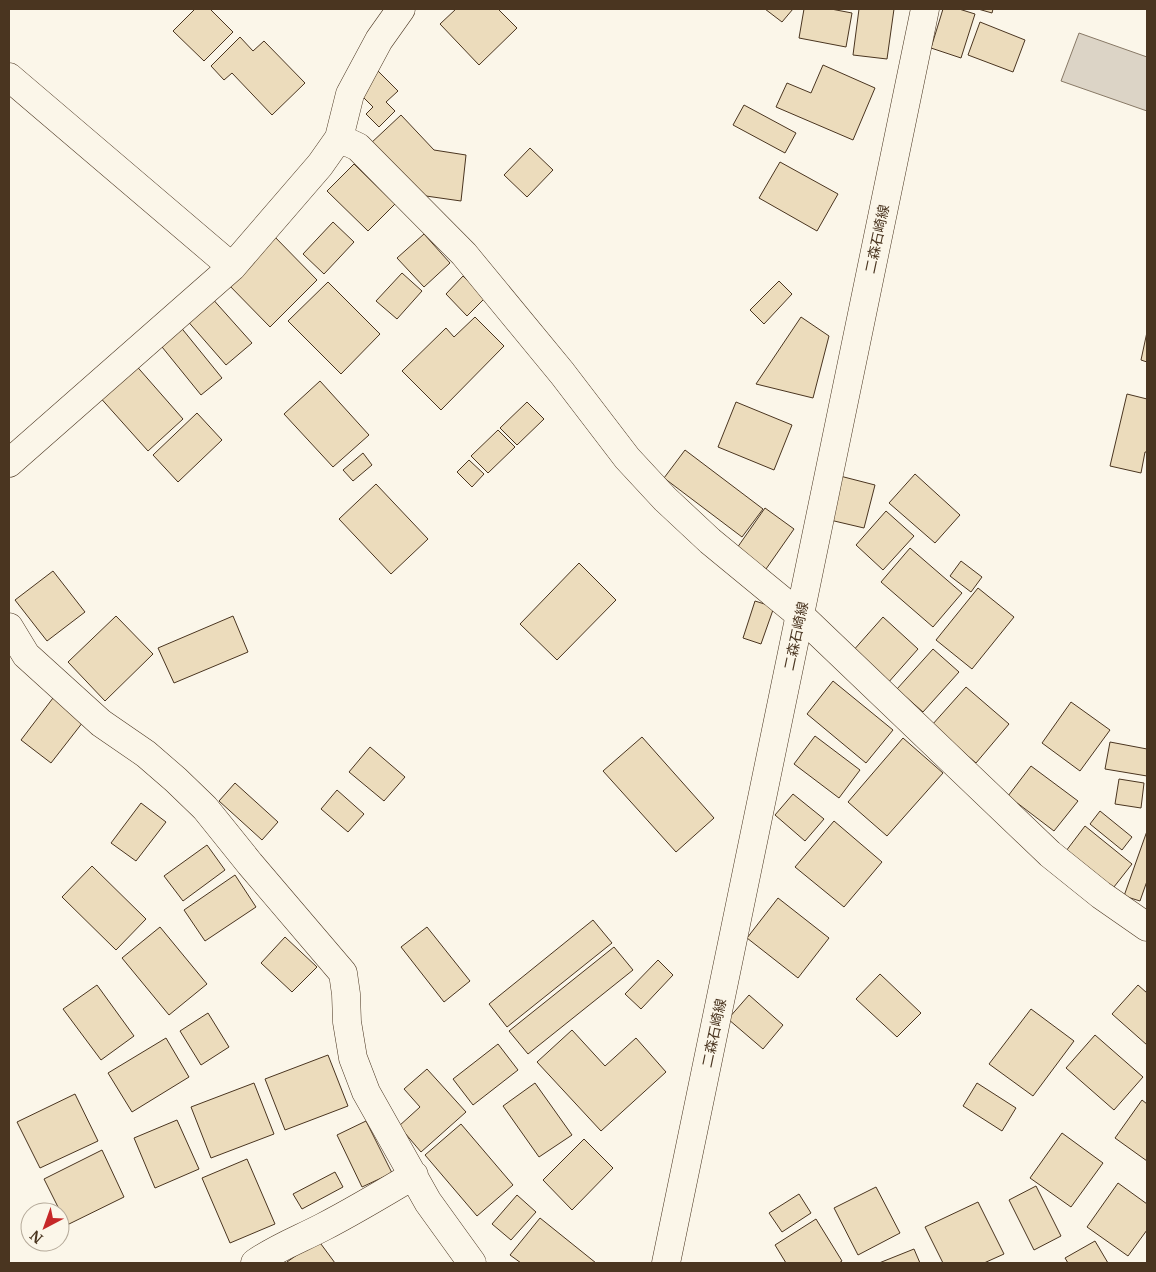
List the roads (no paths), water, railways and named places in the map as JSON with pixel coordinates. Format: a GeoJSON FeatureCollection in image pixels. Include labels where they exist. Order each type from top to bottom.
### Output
{"type":"FeatureCollection","features":[{"type":"Feature","properties":{"kind":"street"},"geometry":{"type":"LineString","coordinates":[[9,463],[232,267],[320,165],[339,138],[350,94],[379,40],[401,9]]}},
{"type":"Feature","properties":{"kind":"street","name":"二森石崎線"},"geometry":{"type":"LineString","coordinates":[[666,1263],[925,9]]}},
{"type":"Feature","properties":{"kind":"street"},"geometry":{"type":"LineString","coordinates":[[9,77],[232,267]]}},
{"type":"Feature","properties":{"kind":"street"},"geometry":{"type":"LineString","coordinates":[[339,138],[358,147],[464,254],[562,373],[627,458],[664,499],[710,541],[800,615],[1050,854],[1101,895],[1147,927]]}},
{"type":"Feature","properties":{"kind":"street"},"geometry":{"type":"LineString","coordinates":[[9,628],[26,655],[101,723],[146,754],[205,808],[343,973],[347,1022],[353,1058],[366,1092],[428,1202],[472,1263]]}},
{"type":"Feature","properties":{"kind":"street"},"geometry":{"type":"LineString","coordinates":[[255,1263],[414,1175]]}}]}
